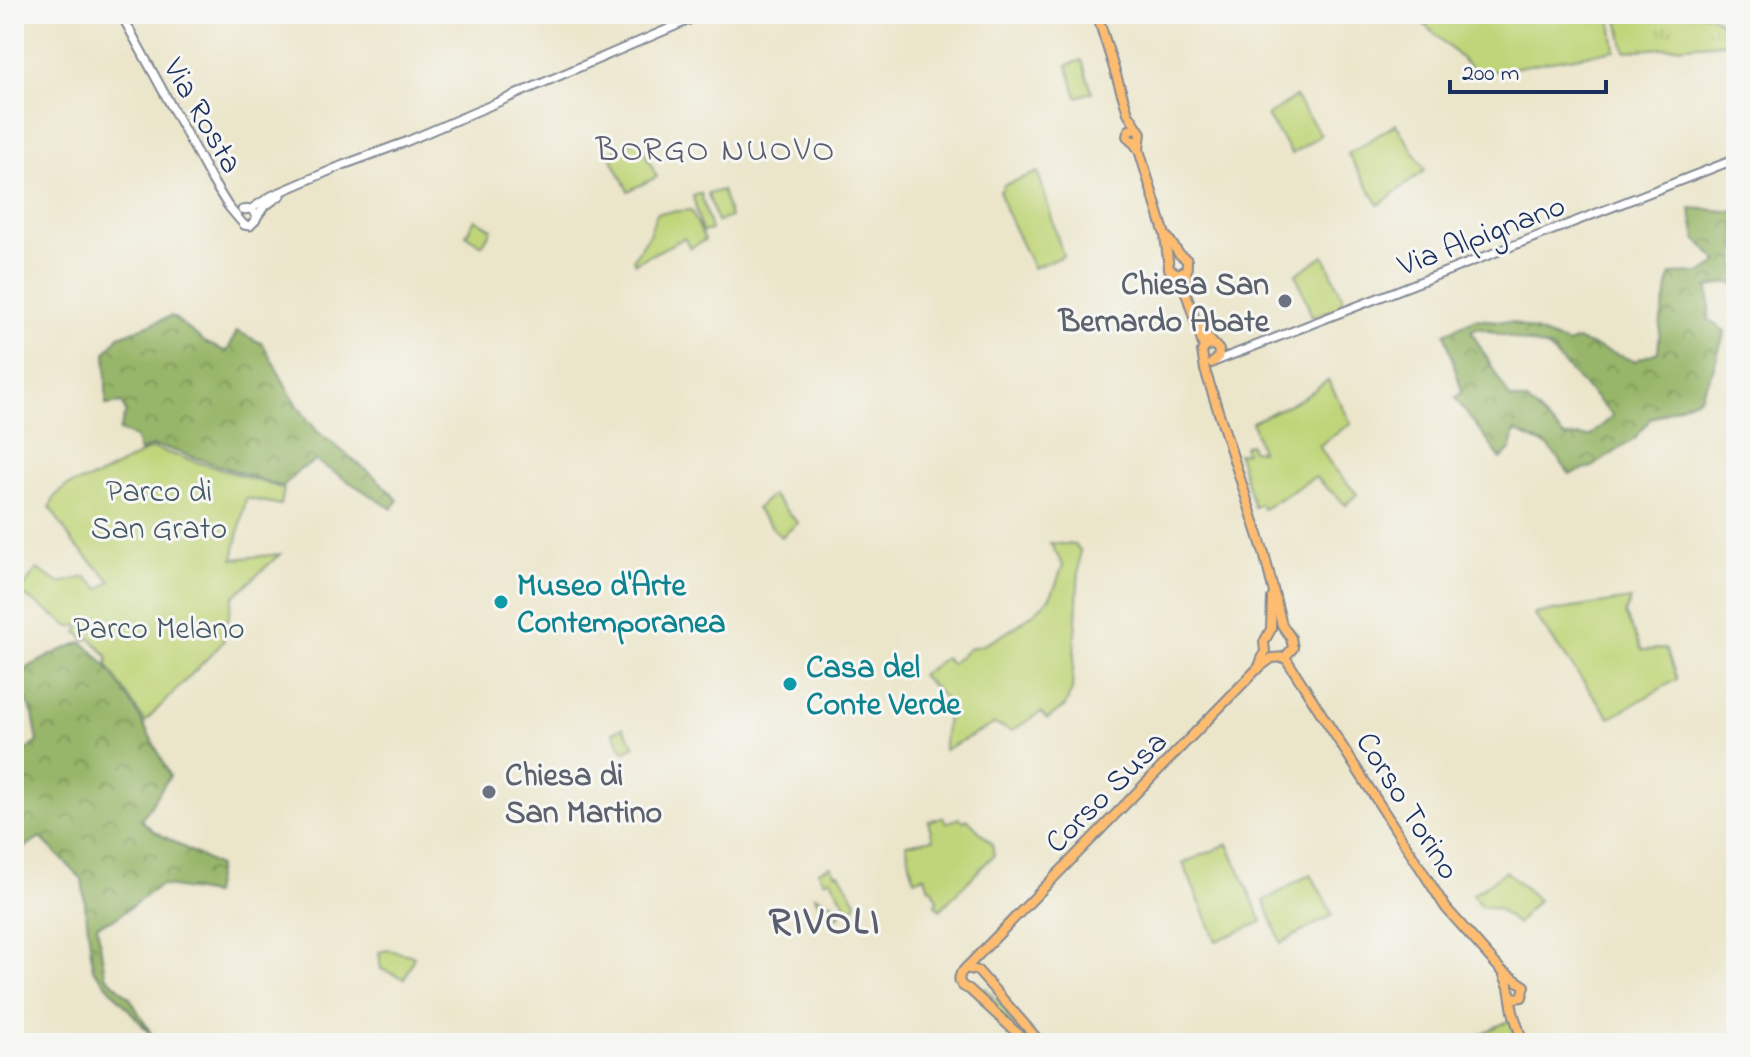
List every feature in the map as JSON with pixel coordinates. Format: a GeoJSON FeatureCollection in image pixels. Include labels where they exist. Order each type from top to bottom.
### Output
{"type":"FeatureCollection","features":[{"type":"Feature","properties":{"kind":"highway"},"geometry":{"type":"LineString","coordinates":[[1723,14],[1736,23]]}},
{"type":"Feature","properties":{"kind":"main road"},"geometry":{"type":"LineString","coordinates":[[1097,14],[1132,129],[1141,133],[1137,144],[1165,235],[1174,256],[1187,260],[1186,293]]}},
{"type":"Feature","properties":{"kind":"main road"},"geometry":{"type":"LineString","coordinates":[[1174,256],[1168,266],[1186,293],[1197,325],[1220,356],[1211,361]]}},
{"type":"Feature","properties":{"kind":"main road"},"geometry":{"type":"LineString","coordinates":[[1176,274],[1186,270]]}},
{"type":"Feature","properties":{"kind":"main road"},"geometry":{"type":"LineString","coordinates":[[1211,347],[1202,354],[1211,361]]}},
{"type":"Feature","properties":{"kind":"main road"},"geometry":{"type":"LineString","coordinates":[[1211,361],[1211,385],[1273,589],[1285,632],[1293,643],[1291,652],[1285,657],[1269,654],[1264,642],[1270,633],[1273,589]]}},
{"type":"Feature","properties":{"kind":"main road"},"geometry":{"type":"LineString","coordinates":[[1270,633],[1278,630],[1285,632]]}},
{"type":"Feature","properties":{"kind":"main road","name":"Corso Susa"},"geometry":{"type":"LineString","coordinates":[[966,968],[1269,654]]}},
{"type":"Feature","properties":{"kind":"main road","name":"Corso Torino"},"geometry":{"type":"LineString","coordinates":[[1285,657],[1446,908],[1501,970],[1514,990],[1515,1017],[1523,1043]]}},
{"type":"Feature","properties":{"kind":"main road","name":"Corso Susa"},"geometry":{"type":"LineString","coordinates":[[979,974],[986,945]]}},
{"type":"Feature","properties":{"kind":"main road"},"geometry":{"type":"LineString","coordinates":[[1028,1043],[962,986],[959,980],[966,968],[979,974],[1041,1043]]}},
{"type":"Feature","properties":{"kind":"main road"},"geometry":{"type":"LineString","coordinates":[[969,989],[978,986],[979,974]]}},
{"type":"Feature","properties":{"kind":"street","name":"Via Rosta"},"geometry":{"type":"LineString","coordinates":[[121,14],[222,196],[240,214]]}},
{"type":"Feature","properties":{"kind":"street"},"geometry":{"type":"LineString","coordinates":[[282,193],[264,207],[255,223],[247,226],[240,214],[282,193],[703,14]]}},
{"type":"Feature","properties":{"kind":"street","name":"Via Alpignano"},"geometry":{"type":"LineString","coordinates":[[1211,361],[1243,352],[1736,159]]}},
{"type":"Feature","properties":{"kind":"street"},"geometry":{"type":"LineString","coordinates":[[251,209],[257,217]]}},
{"type":"Feature","properties":{"kind":"street"},"geometry":{"type":"LineString","coordinates":[[1211,347],[1243,352]]}},
{"type":"Feature","properties":{"kind":"green space"},"geometry":{"type":"Polygon","coordinates":[[[1251,14],[1283,14],[1266,30],[1251,14]]]}},
{"type":"Feature","properties":{"kind":"green space"},"geometry":{"type":"Polygon","coordinates":[[[1413,14],[1610,14],[1615,50],[1478,74],[1413,14]]]}},
{"type":"Feature","properties":{"kind":"green space"},"geometry":{"type":"Polygon","coordinates":[[[1617,14],[1709,14],[1736,34],[1736,42],[1625,51],[1617,14]]]}},
{"type":"Feature","properties":{"kind":"green space"},"geometry":{"type":"Polygon","coordinates":[[[1082,60],[1092,92],[1077,97],[1067,65],[1082,60]]]}},
{"type":"Feature","properties":{"kind":"green space"},"geometry":{"type":"Polygon","coordinates":[[[1295,97],[1321,135],[1292,154],[1267,116],[1295,97]]]}},
{"type":"Feature","properties":{"kind":"green space"},"geometry":{"type":"Polygon","coordinates":[[[1396,124],[1425,170],[1379,205],[1348,154],[1396,124]]]}},
{"type":"Feature","properties":{"kind":"green space"},"geometry":{"type":"Polygon","coordinates":[[[638,139],[657,177],[628,191],[609,153],[638,139]]]}},
{"type":"Feature","properties":{"kind":"green space"},"geometry":{"type":"Polygon","coordinates":[[[1038,172],[1063,256],[1033,268],[1000,192],[1004,185],[1038,172]]]}},
{"type":"Feature","properties":{"kind":"green space"},"geometry":{"type":"Polygon","coordinates":[[[722,190],[730,217],[717,222],[708,194],[722,190]]]}},
{"type":"Feature","properties":{"kind":"green space"},"geometry":{"type":"Polygon","coordinates":[[[701,193],[711,230],[702,232],[693,196],[701,193]]]}},
{"type":"Feature","properties":{"kind":"green space"},"geometry":{"type":"Polygon","coordinates":[[[1690,208],[1736,212],[1736,286],[1727,282],[1708,288],[1708,320],[1725,331],[1713,370],[1700,397],[1650,419],[1636,438],[1592,467],[1570,474],[1549,447],[1515,431],[1511,449],[1501,459],[1455,398],[1462,392],[1445,333],[1476,319],[1512,322],[1568,344],[1577,340],[1634,361],[1658,352],[1661,319],[1671,274],[1702,273],[1719,262],[1696,239],[1690,208]],[[1478,328],[1471,331],[1510,398],[1527,401],[1565,437],[1590,436],[1613,416],[1548,348],[1478,328]]]}},
{"type":"Feature","properties":{"kind":"green space"},"geometry":{"type":"Polygon","coordinates":[[[691,210],[705,240],[690,248],[684,238],[635,263],[633,259],[648,237],[657,213],[691,210]]]}},
{"type":"Feature","properties":{"kind":"green space"},"geometry":{"type":"Polygon","coordinates":[[[475,219],[492,229],[482,245],[466,235],[475,219]]]}},
{"type":"Feature","properties":{"kind":"green space"},"geometry":{"type":"Polygon","coordinates":[[[1324,256],[1343,298],[1340,307],[1312,317],[1296,274],[1324,256]]]}},
{"type":"Feature","properties":{"kind":"green space"},"geometry":{"type":"Polygon","coordinates":[[[172,316],[206,343],[227,352],[237,331],[263,344],[296,404],[317,431],[374,476],[398,500],[392,509],[316,461],[298,471],[283,487],[166,448],[151,446],[140,452],[135,437],[119,431],[126,412],[122,403],[106,405],[106,352],[119,336],[172,316]]]}},
{"type":"Feature","properties":{"kind":"green space"},"geometry":{"type":"Polygon","coordinates":[[[1328,380],[1351,423],[1319,446],[1357,494],[1346,505],[1315,477],[1263,509],[1260,504],[1254,507],[1238,454],[1246,452],[1244,446],[1250,444],[1252,450],[1261,451],[1252,422],[1303,398],[1328,380]]]}},
{"type":"Feature","properties":{"kind":"green space"},"geometry":{"type":"Polygon","coordinates":[[[152,448],[284,489],[281,505],[246,498],[233,559],[280,554],[233,597],[223,642],[145,722],[107,665],[108,657],[91,638],[86,640],[77,632],[80,627],[70,627],[20,592],[37,569],[59,583],[86,577],[100,589],[111,581],[74,544],[50,507],[55,496],[67,486],[97,477],[152,448]]]}},
{"type":"Feature","properties":{"kind":"green space"},"geometry":{"type":"Polygon","coordinates":[[[772,495],[798,523],[781,537],[756,509],[772,495]]]}},
{"type":"Feature","properties":{"kind":"green space"},"geometry":{"type":"Polygon","coordinates":[[[1050,543],[1075,545],[1080,550],[1072,690],[1065,706],[1047,719],[1041,712],[1012,731],[994,724],[944,750],[946,700],[921,675],[945,658],[951,664],[971,647],[1002,635],[1045,602],[1053,592],[1063,565],[1050,543]]]}},
{"type":"Feature","properties":{"kind":"green space"},"geometry":{"type":"Polygon","coordinates":[[[1631,599],[1625,614],[1642,650],[1666,649],[1677,679],[1610,718],[1534,614],[1631,599]]]}},
{"type":"Feature","properties":{"kind":"green space"},"geometry":{"type":"Polygon","coordinates":[[[82,642],[108,668],[120,686],[170,776],[141,820],[154,831],[218,866],[213,894],[160,885],[116,918],[97,925],[105,975],[130,998],[153,1037],[93,969],[82,879],[40,837],[20,851],[14,845],[14,749],[22,753],[38,742],[33,714],[14,675],[82,642]]]}},
{"type":"Feature","properties":{"kind":"green space"},"geometry":{"type":"Polygon","coordinates":[[[623,727],[635,746],[624,752],[613,732],[623,727]]]}},
{"type":"Feature","properties":{"kind":"green space"},"geometry":{"type":"Polygon","coordinates":[[[943,817],[946,823],[959,818],[967,819],[992,844],[994,855],[940,910],[935,904],[933,888],[929,888],[925,876],[914,880],[906,844],[933,839],[928,821],[943,817]]]}},
{"type":"Feature","properties":{"kind":"green space"},"geometry":{"type":"Polygon","coordinates":[[[1228,844],[1262,922],[1216,941],[1183,863],[1228,844]]]}},
{"type":"Feature","properties":{"kind":"green space"},"geometry":{"type":"Polygon","coordinates":[[[831,866],[836,874],[839,873],[856,901],[856,906],[849,910],[830,878],[824,881],[818,871],[831,866]]]}},
{"type":"Feature","properties":{"kind":"green space"},"geometry":{"type":"Polygon","coordinates":[[[1506,871],[1538,900],[1517,924],[1498,909],[1481,906],[1472,895],[1506,871]]]}},
{"type":"Feature","properties":{"kind":"green space"},"geometry":{"type":"Polygon","coordinates":[[[1311,874],[1333,915],[1281,943],[1264,901],[1311,874]]]}},
{"type":"Feature","properties":{"kind":"green space"},"geometry":{"type":"Polygon","coordinates":[[[815,896],[833,903],[840,915],[833,919],[823,915],[815,896]]]}},
{"type":"Feature","properties":{"kind":"green space"},"geometry":{"type":"Polygon","coordinates":[[[388,950],[414,956],[405,979],[381,969],[379,952],[388,950]]]}},
{"type":"Feature","properties":{"kind":"green space"},"geometry":{"type":"Polygon","coordinates":[[[986,988],[1023,1029],[1022,1031],[979,996],[986,988]]]}},
{"type":"Feature","properties":{"kind":"green space"},"geometry":{"type":"Polygon","coordinates":[[[1511,1020],[1517,1043],[1461,1043],[1511,1020]]]}},
{"type":"Feature","properties":{"kind":"place","name":"Chiesa San Bernardo Abate"},"geometry":{"type":"Point","coordinates":[1285,301]}},
{"type":"Feature","properties":{"kind":"place","name":"Museo d'Arte Contemporanea"},"geometry":{"type":"Point","coordinates":[501,602]}},
{"type":"Feature","properties":{"kind":"place","name":"Casa del Conte Verde"},"geometry":{"type":"Point","coordinates":[790,684]}},
{"type":"Feature","properties":{"kind":"place","name":"Chiesa di San Martino"},"geometry":{"type":"Point","coordinates":[489,792]}},
{"type":"Feature","properties":{"kind":"district","name":"BORGO NUOVO"},"geometry":{"type":"Point","coordinates":[716,148]}},
{"type":"Feature","properties":{"kind":"district","name":"RIVOLI"},"geometry":{"type":"Point","coordinates":[825,919]}},
{"type":"Feature","properties":{"kind":"park label","name":"Parco di San Grato"},"geometry":{"type":"Point","coordinates":[159,508]}},
{"type":"Feature","properties":{"kind":"park label","name":"Parco Melano"},"geometry":{"type":"Point","coordinates":[159,627]}}]}
